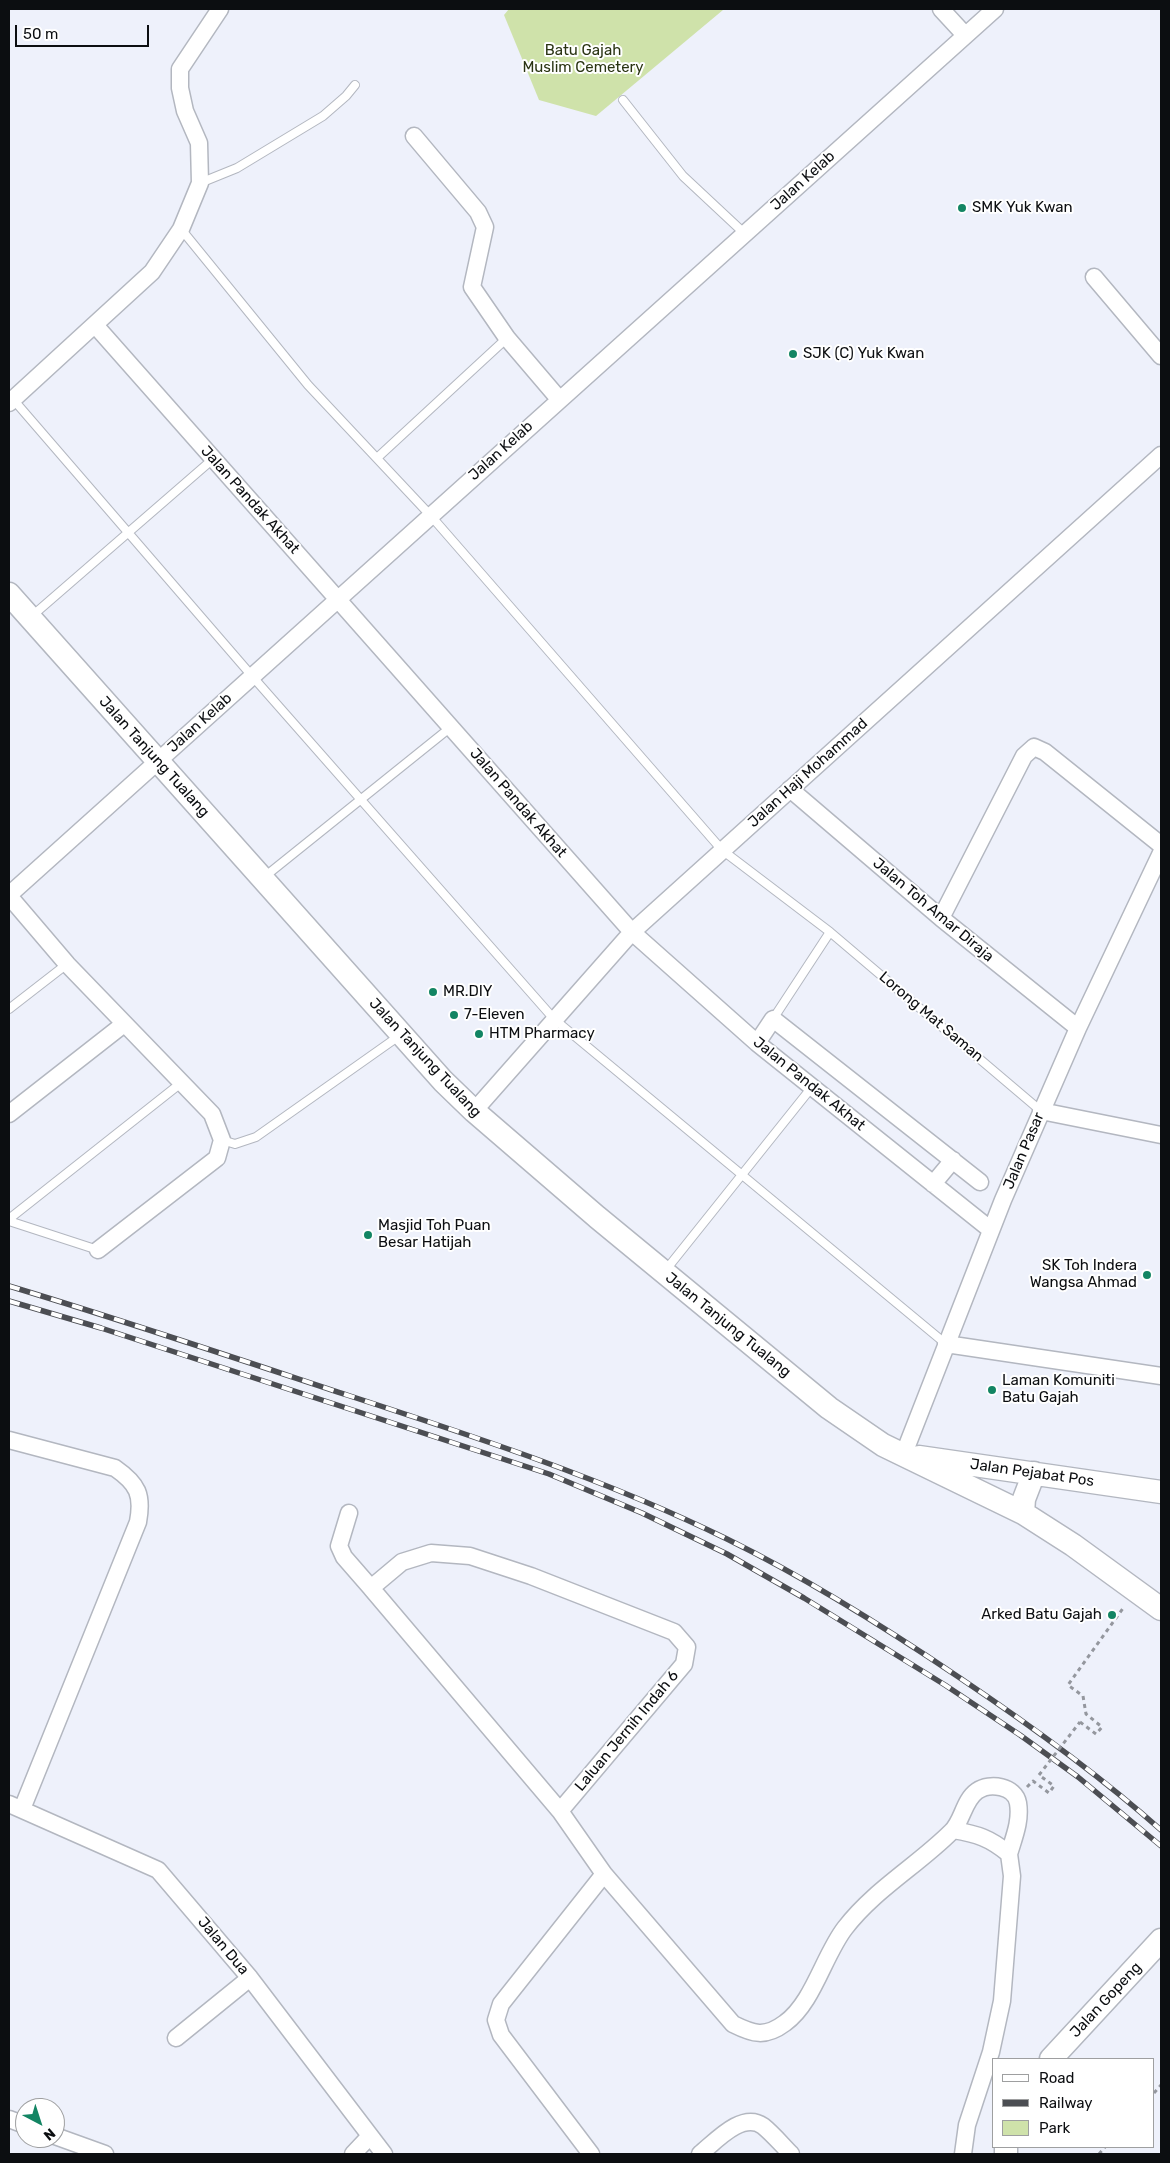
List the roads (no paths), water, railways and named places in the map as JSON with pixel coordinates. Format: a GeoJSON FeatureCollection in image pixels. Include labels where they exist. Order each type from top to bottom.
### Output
{"type":"FeatureCollection","features":[{"type":"Feature","properties":{"kind":"main road","name":"Jalan Tanjung Tualang"},"geometry":{"type":"LineString","coordinates":[[9,594],[443,1081],[474,1111],[664,1272],[829,1408],[903,1456],[1023,1513],[1073,1545],[1161,1609]]}},
{"type":"Feature","properties":{"kind":"main road","name":"Jalan Pejabat Pos"},"geometry":{"type":"LineString","coordinates":[[903,1456],[1161,1492]]}},
{"type":"Feature","properties":{"kind":"main road"},"geometry":{"type":"LineString","coordinates":[[1023,1513],[1024,1500],[1034,1473]]}},
{"type":"Feature","properties":{"kind":"main road","name":"Jalan Gopeng"},"geometry":{"type":"LineString","coordinates":[[1052,2058],[1161,1940]]}},
{"type":"Feature","properties":{"kind":"street"},"geometry":{"type":"LineString","coordinates":[[10,399],[152,272],[181,229],[200,183],[199,143],[185,111],[180,88],[180,69],[220,9]]}},
{"type":"Feature","properties":{"kind":"street"},"geometry":{"type":"LineString","coordinates":[[940,9],[965,35]]}},
{"type":"Feature","properties":{"kind":"street","name":"Jalan Kelab"},"geometry":{"type":"LineString","coordinates":[[9,896],[559,399],[995,9]]}},
{"type":"Feature","properties":{"kind":"street"},"geometry":{"type":"LineString","coordinates":[[414,136],[478,212],[484,227],[472,286],[506,338],[559,399]]}},
{"type":"Feature","properties":{"kind":"street"},"geometry":{"type":"LineString","coordinates":[[1094,277],[1161,356]]}},
{"type":"Feature","properties":{"kind":"street","name":"Jalan Pandak Akhat"},"geometry":{"type":"LineString","coordinates":[[95,324],[632,932],[757,1043],[991,1230]]}},
{"type":"Feature","properties":{"kind":"street","name":"Jalan Haji Mohammad"},"geometry":{"type":"LineString","coordinates":[[474,1111],[632,932],[1161,455]]}},
{"type":"Feature","properties":{"kind":"street"},"geometry":{"type":"LineString","coordinates":[[941,918],[1024,756],[1034,746],[1045,752],[1161,844]]}},
{"type":"Feature","properties":{"kind":"street","name":"Jalan Toh Amar Diraja"},"geometry":{"type":"LineString","coordinates":[[790,789],[941,918],[1078,1028]]}},
{"type":"Feature","properties":{"kind":"street","name":"Jalan Pasar"},"geometry":{"type":"LineString","coordinates":[[903,1456],[991,1230],[1041,1111],[1161,853]]}},
{"type":"Feature","properties":{"kind":"street"},"geometry":{"type":"LineString","coordinates":[[9,896],[67,964],[212,1114],[222,1140],[216,1158],[98,1250]]}},
{"type":"Feature","properties":{"kind":"street"},"geometry":{"type":"LineString","coordinates":[[757,1043],[773,1019],[980,1182]]}},
{"type":"Feature","properties":{"kind":"street"},"geometry":{"type":"LineString","coordinates":[[9,1114],[124,1024]]}},
{"type":"Feature","properties":{"kind":"street","name":"Lorong Mat Saman"},"geometry":{"type":"LineString","coordinates":[[1041,1111],[1161,1135]]}},
{"type":"Feature","properties":{"kind":"street"},"geometry":{"type":"LineString","coordinates":[[933,1184],[953,1160]]}},
{"type":"Feature","properties":{"kind":"street"},"geometry":{"type":"LineString","coordinates":[[946,1344],[1161,1376]]}},
{"type":"Feature","properties":{"kind":"street"},"geometry":{"type":"LineString","coordinates":[[9,1440],[114,1468],[130,1478],[138,1491],[141,1506],[138,1522],[16,1806]]}},
{"type":"Feature","properties":{"kind":"street"},"geometry":{"type":"LineString","coordinates":[[349,1513],[339,1546],[344,1558],[560,1811],[604,1874],[733,2024],[749,2032],[767,2034],[786,2023],[806,1999],[844,1929],[865,1906],[953,1830],[966,1804],[978,1790],[994,1785],[1009,1790],[1017,1799],[1019,1813],[1009,1854],[1012,1876],[1002,2001],[991,2052],[967,2124],[963,2154]]}},
{"type":"Feature","properties":{"kind":"street","name":"Laluan Jernih Indah 6"},"geometry":{"type":"LineString","coordinates":[[371,1588],[402,1562],[431,1553],[470,1556],[531,1576],[674,1632],[687,1647],[684,1664],[560,1811]]}},
{"type":"Feature","properties":{"kind":"street","name":"Jalan Dua"},"geometry":{"type":"LineString","coordinates":[[16,1806],[158,1870],[250,1978],[384,2154]]}},
{"type":"Feature","properties":{"kind":"street"},"geometry":{"type":"LineString","coordinates":[[953,1830],[978,1834],[996,1843],[1009,1854]]}},
{"type":"Feature","properties":{"kind":"street"},"geometry":{"type":"LineString","coordinates":[[591,2154],[501,2035],[496,2020],[501,2004],[604,1874]]}},
{"type":"Feature","properties":{"kind":"street"},"geometry":{"type":"LineString","coordinates":[[176,2038],[250,1978]]}},
{"type":"Feature","properties":{"kind":"street"},"geometry":{"type":"LineString","coordinates":[[700,2154],[739,2123],[754,2121],[763,2126],[790,2154]]}},
{"type":"Feature","properties":{"kind":"street"},"geometry":{"type":"LineString","coordinates":[[353,2154],[370,2136]]}},
{"type":"Feature","properties":{"kind":"street"},"geometry":{"type":"LineString","coordinates":[[65,2140],[104,2154]]}},
{"type":"Feature","properties":{"kind":"lane"},"geometry":{"type":"LineString","coordinates":[[200,183],[237,168],[323,116],[346,96],[355,85]]}},
{"type":"Feature","properties":{"kind":"lane"},"geometry":{"type":"LineString","coordinates":[[623,100],[683,176],[744,233]]}},
{"type":"Feature","properties":{"kind":"lane","name":"Lorong Mat Saman"},"geometry":{"type":"LineString","coordinates":[[181,229],[308,386],[431,516],[722,850],[830,932],[1041,1111]]}},
{"type":"Feature","properties":{"kind":"lane"},"geometry":{"type":"LineString","coordinates":[[377,458],[506,338]]}},
{"type":"Feature","properties":{"kind":"lane"},"geometry":{"type":"LineString","coordinates":[[10,399],[554,1020],[946,1344]]}},
{"type":"Feature","properties":{"kind":"lane"},"geometry":{"type":"LineString","coordinates":[[30,618],[213,458]]}},
{"type":"Feature","properties":{"kind":"lane"},"geometry":{"type":"LineString","coordinates":[[263,878],[451,727]]}},
{"type":"Feature","properties":{"kind":"lane"},"geometry":{"type":"LineString","coordinates":[[773,1019],[830,932]]}},
{"type":"Feature","properties":{"kind":"lane"},"geometry":{"type":"LineString","coordinates":[[9,1009],[67,964]]}},
{"type":"Feature","properties":{"kind":"lane"},"geometry":{"type":"LineString","coordinates":[[222,1140],[235,1144],[256,1137],[401,1034]]}},
{"type":"Feature","properties":{"kind":"lane"},"geometry":{"type":"LineString","coordinates":[[9,1220],[181,1083]]}},
{"type":"Feature","properties":{"kind":"lane"},"geometry":{"type":"LineString","coordinates":[[664,1272],[812,1087]]}},
{"type":"Feature","properties":{"kind":"lane"},"geometry":{"type":"LineString","coordinates":[[9,1220],[98,1250]]}},
{"type":"Feature","properties":{"kind":"railway"},"geometry":{"type":"LineString","coordinates":[[9,1286],[178,1339],[492,1443],[587,1478],[681,1517],[757,1554],[904,1641],[1063,1751],[1113,1789],[1161,1830]]}},
{"type":"Feature","properties":{"kind":"railway"},"geometry":{"type":"LineString","coordinates":[[9,1301],[101,1328],[549,1474],[642,1513],[727,1554],[804,1598],[945,1685],[1020,1735],[1078,1777],[1161,1846]]}},
{"type":"Feature","properties":{"kind":"place","name":"SMK Yuk Kwan"},"geometry":{"type":"Point","coordinates":[962,208]}},
{"type":"Feature","properties":{"kind":"place","name":"SJK (C) Yuk Kwan"},"geometry":{"type":"Point","coordinates":[793,354]}},
{"type":"Feature","properties":{"kind":"place","name":"MR.DIY"},"geometry":{"type":"Point","coordinates":[433,992]}},
{"type":"Feature","properties":{"kind":"place","name":"7-Eleven"},"geometry":{"type":"Point","coordinates":[454,1015]}},
{"type":"Feature","properties":{"kind":"place","name":"HTM Pharmacy"},"geometry":{"type":"Point","coordinates":[479,1034]}},
{"type":"Feature","properties":{"kind":"place","name":"Masjid Toh Puan Besar Hatijah"},"geometry":{"type":"Point","coordinates":[368,1235]}},
{"type":"Feature","properties":{"kind":"place","name":"SK Toh Indera Wangsa Ahmad"},"geometry":{"type":"Point","coordinates":[1147,1275]}},
{"type":"Feature","properties":{"kind":"place","name":"Laman Komuniti Batu Gajah"},"geometry":{"type":"Point","coordinates":[992,1390]}},
{"type":"Feature","properties":{"kind":"place","name":"Arked Batu Gajah"},"geometry":{"type":"Point","coordinates":[1112,1615]}},
{"type":"Feature","properties":{"kind":"park label","name":"Batu Gajah Muslim Cemetery"},"geometry":{"type":"Point","coordinates":[583,60]}}]}
